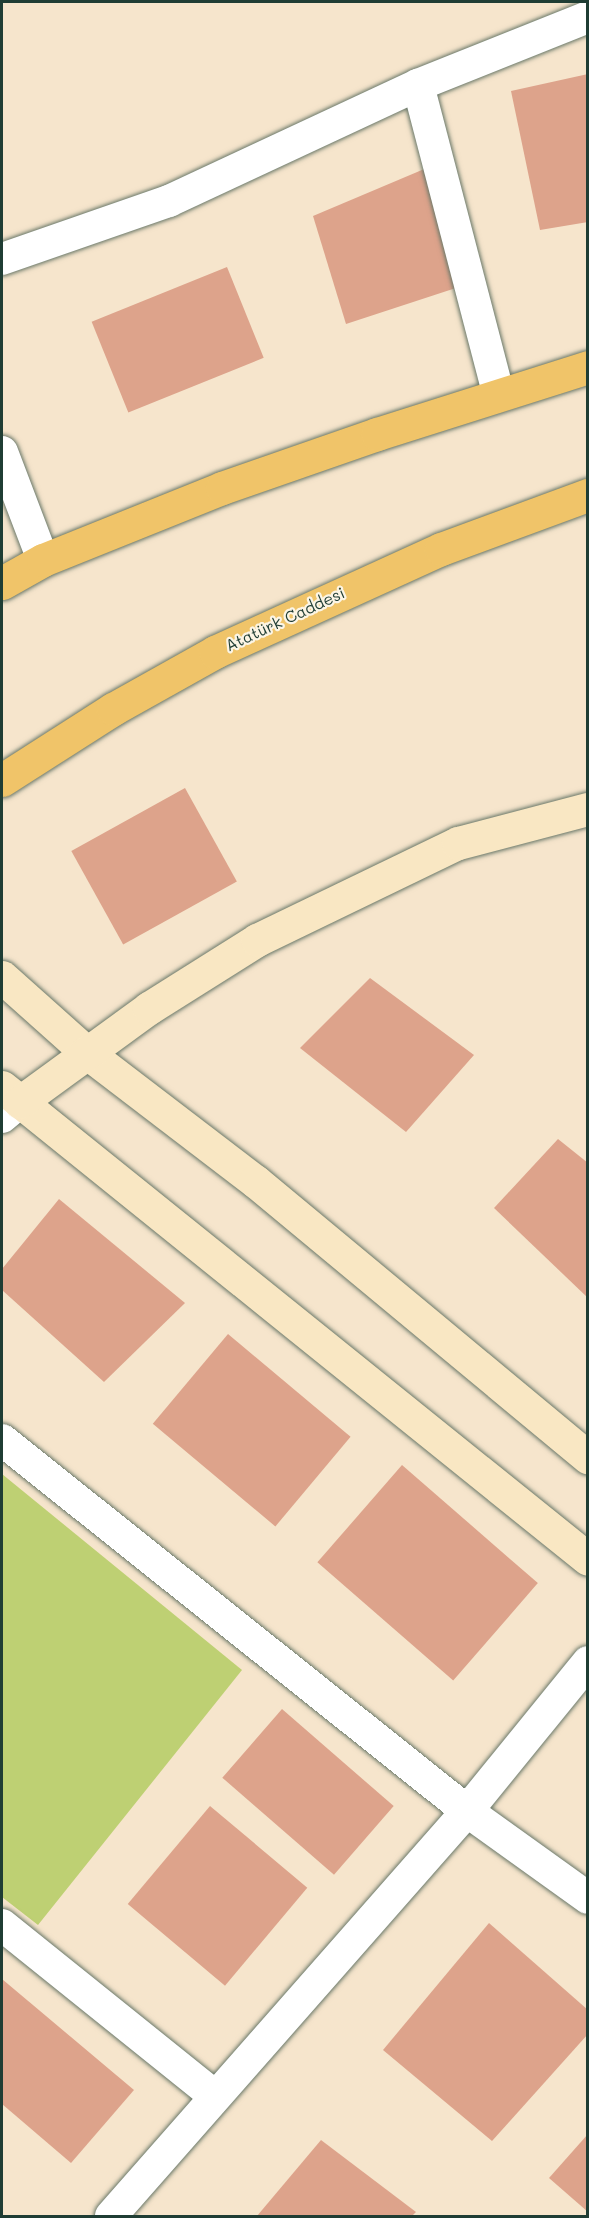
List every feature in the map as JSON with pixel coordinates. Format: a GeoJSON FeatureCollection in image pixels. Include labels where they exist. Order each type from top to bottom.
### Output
{"type":"FeatureCollection","features":[{"type":"Feature","properties":{"kind":"main road"},"geometry":{"type":"LineString","coordinates":[[2,583],[43,561],[222,488],[588,367]]}},
{"type":"Feature","properties":{"kind":"main road","name":"Atatürk Caddesi"},"geometry":{"type":"LineString","coordinates":[[2,780],[113,709],[215,652],[441,549],[588,495]]}},
{"type":"Feature","properties":{"kind":"main road"},"geometry":{"type":"LineString","coordinates":[[2,566],[43,561]]}},
{"type":"Feature","properties":{"kind":"street"},"geometry":{"type":"LineString","coordinates":[[5,252],[169,201],[418,85],[588,18]]}},
{"type":"Feature","properties":{"kind":"street"},"geometry":{"type":"LineString","coordinates":[[418,85],[499,395]]}},
{"type":"Feature","properties":{"kind":"street"},"geometry":{"type":"LineString","coordinates":[[2,452],[43,561]]}},
{"type":"Feature","properties":{"kind":"street"},"geometry":{"type":"LineString","coordinates":[[588,809],[458,843],[257,940],[8,1102],[588,1559]]}},
{"type":"Feature","properties":{"kind":"street"},"geometry":{"type":"LineString","coordinates":[[2,976],[86,1052],[255,1181],[588,1457]]}},
{"type":"Feature","properties":{"kind":"street"},"geometry":{"type":"LineString","coordinates":[[2,1440],[467,1811],[588,1898]]}},
{"type":"Feature","properties":{"kind":"street"},"geometry":{"type":"LineString","coordinates":[[111,2217],[467,1811],[588,1662]]}},
{"type":"Feature","properties":{"kind":"street"},"geometry":{"type":"LineString","coordinates":[[2,1924],[215,2096]]}},
{"type":"Feature","properties":{"kind":"green space"},"geometry":{"type":"Polygon","coordinates":[[[2,1474],[242,1670],[38,1925],[2,1897],[2,1474]]]}},
{"type":"Feature","properties":{"kind":"building"},"geometry":{"type":"Polygon","coordinates":[[[588,74],[588,222],[540,230],[511,91],[588,74]]]}},
{"type":"Feature","properties":{"kind":"building"},"geometry":{"type":"Polygon","coordinates":[[[429,167],[462,286],[346,324],[313,216],[429,167]]]}},
{"type":"Feature","properties":{"kind":"building"},"geometry":{"type":"Polygon","coordinates":[[[227,267],[264,358],[128,413],[92,322],[227,267]]]}},
{"type":"Feature","properties":{"kind":"building"},"geometry":{"type":"Polygon","coordinates":[[[185,788],[237,882],[123,945],[71,851],[185,788]]]}},
{"type":"Feature","properties":{"kind":"building"},"geometry":{"type":"Polygon","coordinates":[[[370,978],[474,1055],[406,1132],[300,1048],[370,978]]]}},
{"type":"Feature","properties":{"kind":"building"},"geometry":{"type":"Polygon","coordinates":[[[558,1139],[588,1163],[588,1298],[494,1208],[558,1139]]]}},
{"type":"Feature","properties":{"kind":"building"},"geometry":{"type":"Polygon","coordinates":[[[59,1199],[185,1303],[104,1382],[2,1290],[2,1269],[59,1199]]]}},
{"type":"Feature","properties":{"kind":"building"},"geometry":{"type":"Polygon","coordinates":[[[228,1334],[351,1437],[275,1526],[153,1424],[228,1334]]]}},
{"type":"Feature","properties":{"kind":"building"},"geometry":{"type":"Polygon","coordinates":[[[402,1465],[538,1583],[453,1680],[317,1562],[402,1465]]]}},
{"type":"Feature","properties":{"kind":"building"},"geometry":{"type":"Polygon","coordinates":[[[282,1709],[394,1806],[334,1875],[222,1778],[282,1709]]]}},
{"type":"Feature","properties":{"kind":"building"},"geometry":{"type":"Polygon","coordinates":[[[210,1806],[307,1888],[225,1986],[128,1904],[210,1806]]]}},
{"type":"Feature","properties":{"kind":"building"},"geometry":{"type":"Polygon","coordinates":[[[489,1923],[588,2010],[588,2034],[492,2141],[383,2050],[489,1923]]]}},
{"type":"Feature","properties":{"kind":"building"},"geometry":{"type":"Polygon","coordinates":[[[2,1979],[134,2090],[71,2163],[2,2104],[2,1979]]]}},
{"type":"Feature","properties":{"kind":"building"},"geometry":{"type":"Polygon","coordinates":[[[588,2134],[588,2212],[549,2178],[588,2134]]]}},
{"type":"Feature","properties":{"kind":"building"},"geometry":{"type":"Polygon","coordinates":[[[321,2140],[416,2212],[412,2216],[257,2216],[321,2140]]]}}]}
